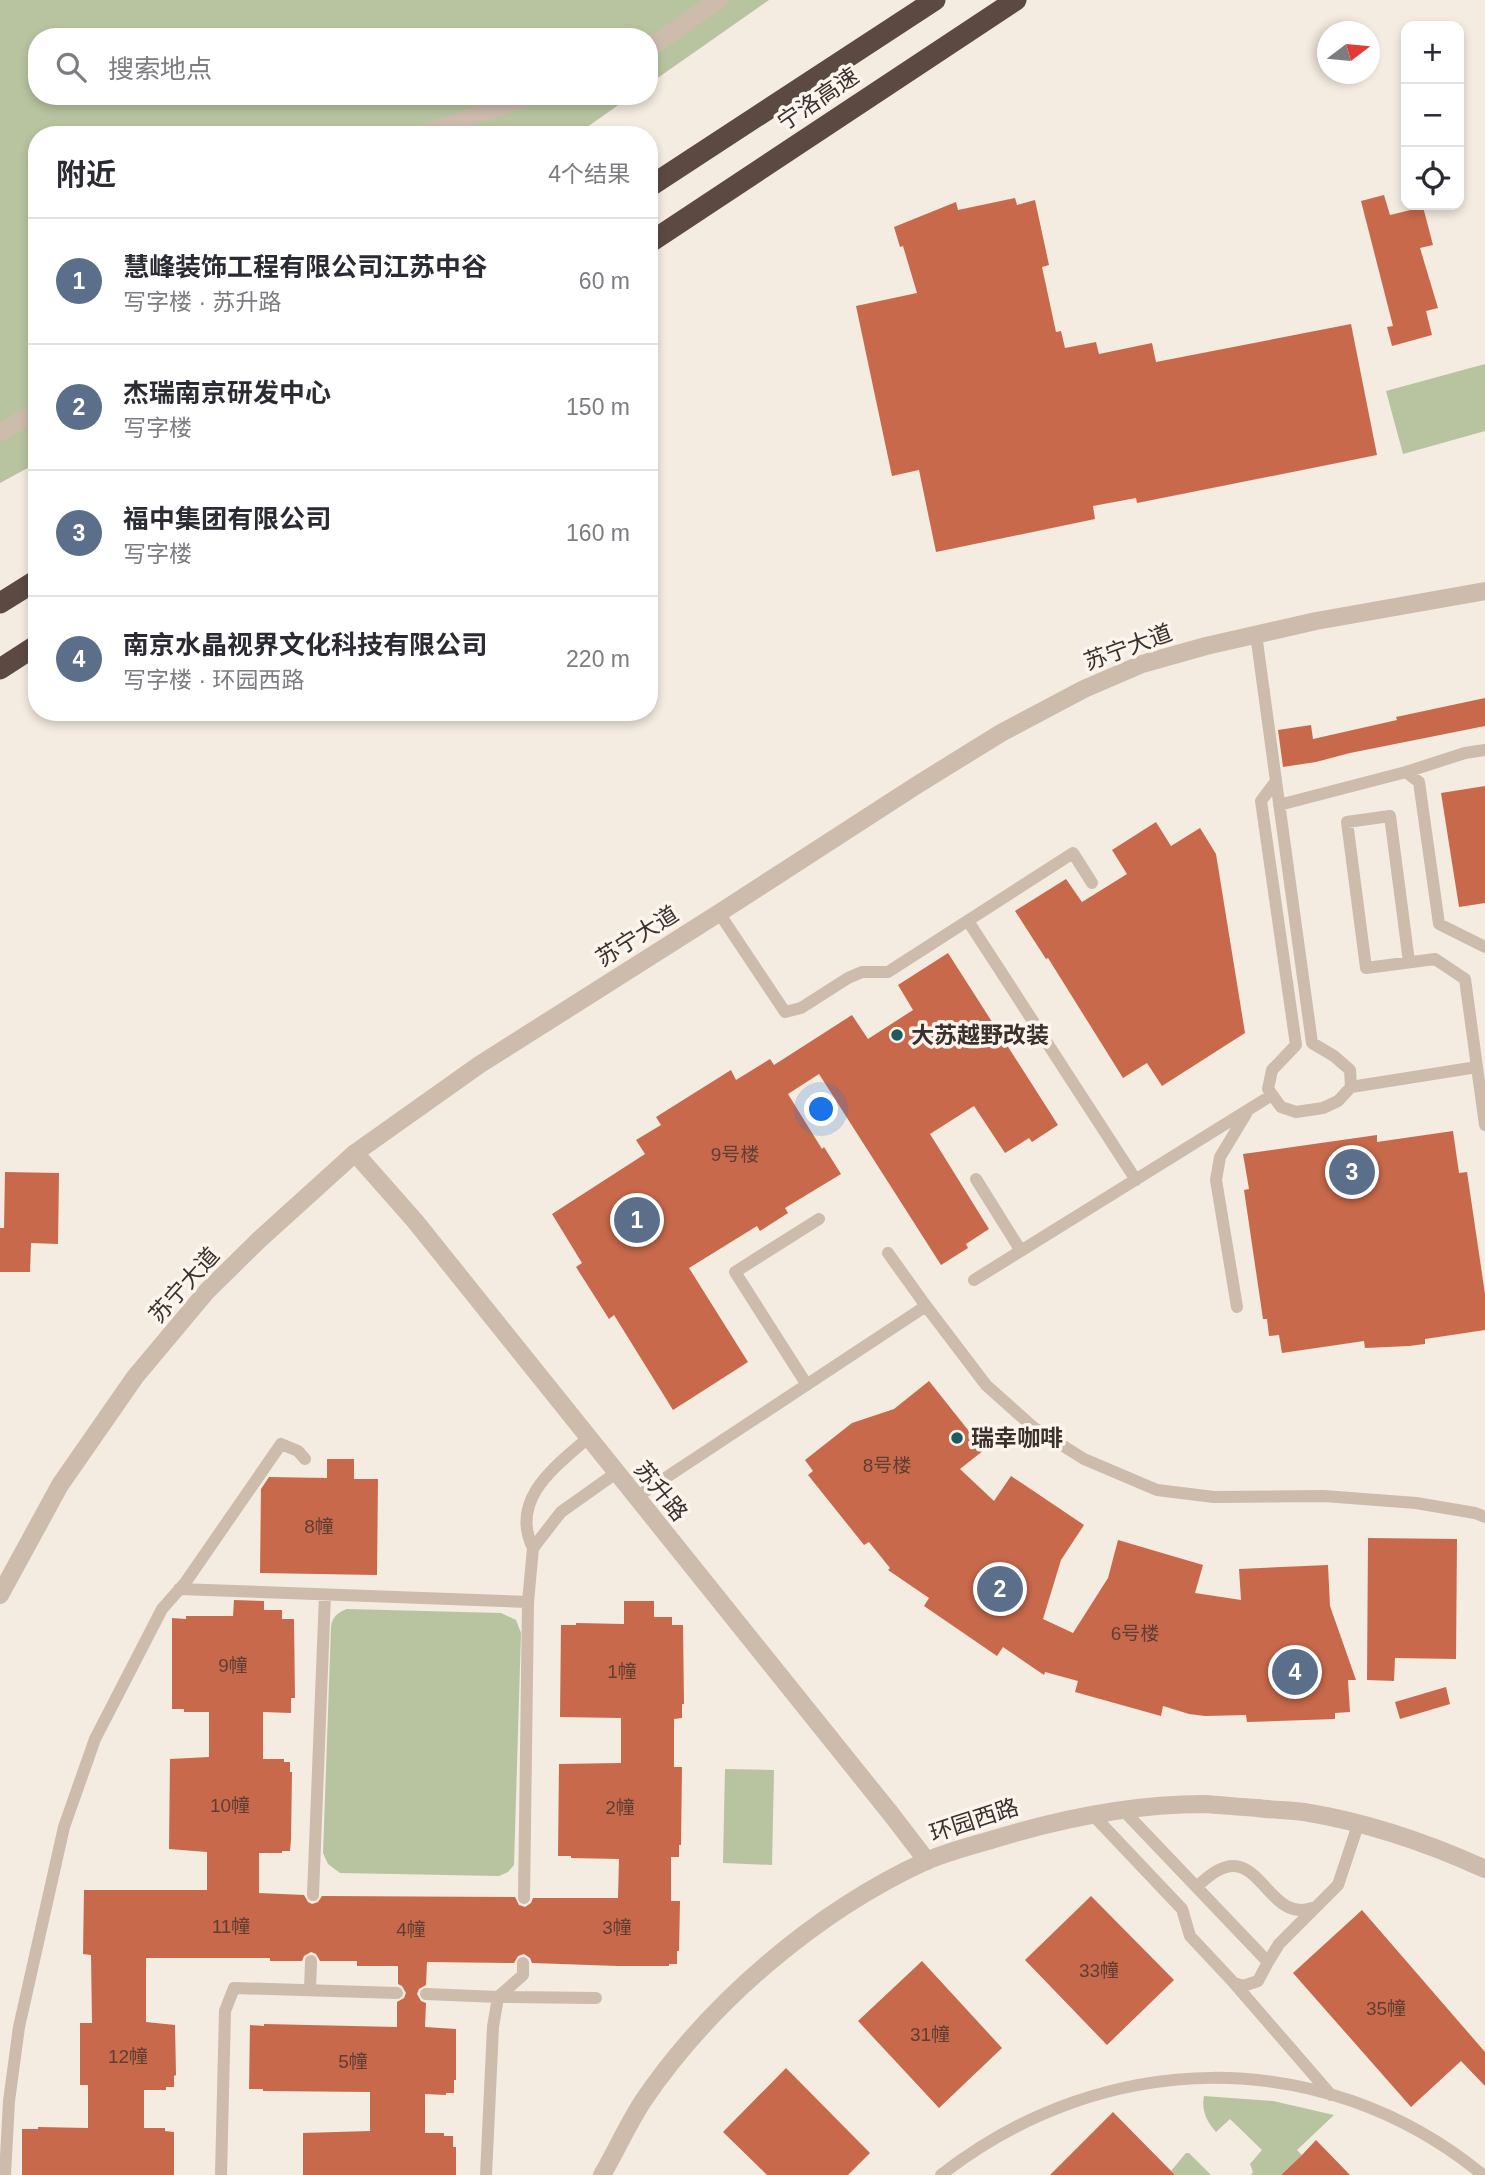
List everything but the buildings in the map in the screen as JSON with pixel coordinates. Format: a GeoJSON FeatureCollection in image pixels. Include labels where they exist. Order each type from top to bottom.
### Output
{"type":"FeatureCollection","features":[{"type":"Feature","properties":{"kind":"highway","name":"宁洛高速"},"geometry":{"type":"LineString","coordinates":[[658,181],[935,0]]}},
{"type":"Feature","properties":{"kind":"highway","name":"宁洛高速"},"geometry":{"type":"LineString","coordinates":[[658,237],[1016,0]]}},
{"type":"Feature","properties":{"kind":"highway"},"geometry":{"type":"LineString","coordinates":[[0,603],[28,586]]}},
{"type":"Feature","properties":{"kind":"highway"},"geometry":{"type":"LineString","coordinates":[[0,669],[28,651]]}},
{"type":"Feature","properties":{"kind":"street"},"geometry":{"type":"LineString","coordinates":[[658,42],[719,0]]}},
{"type":"Feature","properties":{"kind":"street"},"geometry":{"type":"LineString","coordinates":[[446,126],[505,105]]}},
{"type":"Feature","properties":{"kind":"street"},"geometry":{"type":"LineString","coordinates":[[0,432],[28,417]]}},
{"type":"Feature","properties":{"kind":"street","name":"苏宁大道"},"geometry":{"type":"LineString","coordinates":[[0,1595],[60,1485],[135,1377],[207,1292],[260,1239],[355,1153],[479,1065],[917,785],[1001,733],[1072,695],[1142,664],[1206,646],[1341,616],[1485,591]]}},
{"type":"Feature","properties":{"kind":"street","name":"苏升路"},"geometry":{"type":"LineString","coordinates":[[355,1153],[415,1222],[927,1861]]}},
{"type":"Feature","properties":{"kind":"street","name":"环园西路"},"geometry":{"type":"LineString","coordinates":[[602,2175],[643,2102],[695,2035],[752,1978],[797,1939],[845,1906],[927,1861],[1044,1824],[1123,1810],[1203,1804],[1303,1812],[1358,1825],[1451,1853],[1485,1869]]}},
{"type":"Feature","properties":{"kind":"lane"},"geometry":{"type":"LineString","coordinates":[[1256,634],[1312,1043],[1334,1056],[1350,1070],[1352,1087]]}},
{"type":"Feature","properties":{"kind":"lane"},"geometry":{"type":"LineString","coordinates":[[1279,806],[1406,772],[1465,753],[1485,751]]}},
{"type":"Feature","properties":{"kind":"lane"},"geometry":{"type":"LineString","coordinates":[[1406,772],[1419,782],[1439,924],[1485,947]]}},
{"type":"Feature","properties":{"kind":"lane"},"geometry":{"type":"LineString","coordinates":[[1276,782],[1261,801],[1296,1045],[1272,1070],[1268,1089],[1272,1095],[1281,1107],[1296,1112],[1323,1108],[1338,1101],[1352,1087],[1477,1067]]}},
{"type":"Feature","properties":{"kind":"lane"},"geometry":{"type":"LineString","coordinates":[[1409,962],[1390,816],[1347,822],[1366,968],[1435,959],[1465,979],[1485,1125]]}},
{"type":"Feature","properties":{"kind":"lane"},"geometry":{"type":"LineString","coordinates":[[719,913],[785,1013],[801,1008],[862,972],[888,972],[1073,853],[1092,883]]}},
{"type":"Feature","properties":{"kind":"lane"},"geometry":{"type":"LineString","coordinates":[[968,921],[1136,1180]]}},
{"type":"Feature","properties":{"kind":"lane"},"geometry":{"type":"LineString","coordinates":[[974,1280],[1272,1095]]}},
{"type":"Feature","properties":{"kind":"lane"},"geometry":{"type":"LineString","coordinates":[[1237,1307],[1216,1180],[1220,1157],[1248,1110]]}},
{"type":"Feature","properties":{"kind":"lane"},"geometry":{"type":"LineString","coordinates":[[976,1179],[1021,1251]]}},
{"type":"Feature","properties":{"kind":"lane"},"geometry":{"type":"LineString","coordinates":[[807,1385],[735,1272],[819,1219]]}},
{"type":"Feature","properties":{"kind":"lane"},"geometry":{"type":"LineString","coordinates":[[888,1253],[986,1385],[1033,1427],[1084,1458],[1157,1490],[1214,1497],[1324,1496],[1416,1503],[1485,1517]]}},
{"type":"Feature","properties":{"kind":"lane"},"geometry":{"type":"LineString","coordinates":[[635,1497],[926,1306]]}},
{"type":"Feature","properties":{"kind":"lane"},"geometry":{"type":"LineString","coordinates":[[524,1898],[528,1602],[533,1548],[528,1538],[527,1513],[534,1491],[587,1438]]}},
{"type":"Feature","properties":{"kind":"lane"},"geometry":{"type":"LineString","coordinates":[[5,2175],[9,2101],[19,2027],[64,1827],[95,1739],[162,1609],[281,1444],[298,1451],[305,1460]]}},
{"type":"Feature","properties":{"kind":"lane"},"geometry":{"type":"LineString","coordinates":[[533,1548],[561,1512],[616,1473]]}},
{"type":"Feature","properties":{"kind":"lane"},"geometry":{"type":"LineString","coordinates":[[179,1589],[528,1602]]}},
{"type":"Feature","properties":{"kind":"lane"},"geometry":{"type":"LineString","coordinates":[[313,1895],[325,1595]]}},
{"type":"Feature","properties":{"kind":"lane"},"geometry":{"type":"LineString","coordinates":[[1123,1810],[1268,1962]]}},
{"type":"Feature","properties":{"kind":"lane"},"geometry":{"type":"LineString","coordinates":[[1093,1815],[1182,1909],[1190,1936],[1331,2095]]}},
{"type":"Feature","properties":{"kind":"lane"},"geometry":{"type":"LineString","coordinates":[[1234,1983],[1243,1986],[1258,1981],[1279,1944],[1338,1885],[1358,1825]]}},
{"type":"Feature","properties":{"kind":"lane"},"geometry":{"type":"LineString","coordinates":[[1197,1887],[1216,1870],[1236,1866],[1254,1875],[1288,1908],[1302,1911],[1315,1907]]}},
{"type":"Feature","properties":{"kind":"lane"},"geometry":{"type":"LineString","coordinates":[[310,1989],[311,1961]]}},
{"type":"Feature","properties":{"kind":"lane"},"geometry":{"type":"LineString","coordinates":[[486,2175],[493,2027],[498,1997],[523,1975],[523,1963]]}},
{"type":"Feature","properties":{"kind":"lane"},"geometry":{"type":"LineString","coordinates":[[221,2175],[225,2011],[234,1988],[397,1993]]}},
{"type":"Feature","properties":{"kind":"lane"},"geometry":{"type":"LineString","coordinates":[[426,1994],[596,1998]]}},
{"type":"Feature","properties":{"kind":"lane"},"geometry":{"type":"LineString","coordinates":[[941,2175],[975,2150],[1031,2118],[1091,2095],[1141,2084],[1205,2078],[1256,2080],[1294,2086],[1368,2107],[1437,2141],[1483,2175]]}},
{"type":"Feature","properties":{"kind":"green space"},"geometry":{"type":"Polygon","coordinates":[[[0,0],[769,0],[658,78],[658,28],[28,28],[28,105],[618,105],[589,126],[28,126],[28,468],[0,483],[0,0]]]}},
{"type":"Feature","properties":{"kind":"green space"},"geometry":{"type":"Polygon","coordinates":[[[1485,364],[1485,431],[1403,454],[1386,391],[1485,364]]]}},
{"type":"Feature","properties":{"kind":"green space"},"geometry":{"type":"Polygon","coordinates":[[[347,1609],[501,1613],[516,1620],[521,1633],[514,1865],[508,1872],[499,1876],[340,1873],[328,1864],[323,1853],[331,1627],[336,1615],[347,1609]]]}},
{"type":"Feature","properties":{"kind":"green space"},"geometry":{"type":"Polygon","coordinates":[[[725,1769],[774,1770],[772,1865],[723,1863],[725,1769]]]}},
{"type":"Feature","properties":{"kind":"green space"},"geometry":{"type":"Polygon","coordinates":[[[1204,2096],[1273,2101],[1334,2115],[1297,2150],[1302,2155],[1281,2175],[1251,2175],[1253,2172],[1250,2164],[1262,2150],[1230,2119],[1216,2132],[1206,2116],[1204,2096]]]}},
{"type":"Feature","properties":{"kind":"green space"},"geometry":{"type":"Polygon","coordinates":[[[1186,2153],[1211,2175],[1175,2175],[1171,2171],[1186,2153]]]}},
{"type":"Feature","properties":{"kind":"place","name":"大苏越野改装"},"geometry":{"type":"Point","coordinates":[897,1035]}},
{"type":"Feature","properties":{"kind":"place","name":"福中集团有限公司"},"geometry":{"type":"Point","coordinates":[1352,1172]}},
{"type":"Feature","properties":{"kind":"place","name":"慧峰装饰工程有限公司江苏中谷"},"geometry":{"type":"Point","coordinates":[637,1220]}},
{"type":"Feature","properties":{"kind":"place","name":"瑞幸咖啡"},"geometry":{"type":"Point","coordinates":[957,1438]}},
{"type":"Feature","properties":{"kind":"place","name":"杰瑞南京研发中心"},"geometry":{"type":"Point","coordinates":[1000,1589]}},
{"type":"Feature","properties":{"kind":"place","name":"南京水晶视界文化科技有限公司"},"geometry":{"type":"Point","coordinates":[1295,1672]}}]}
